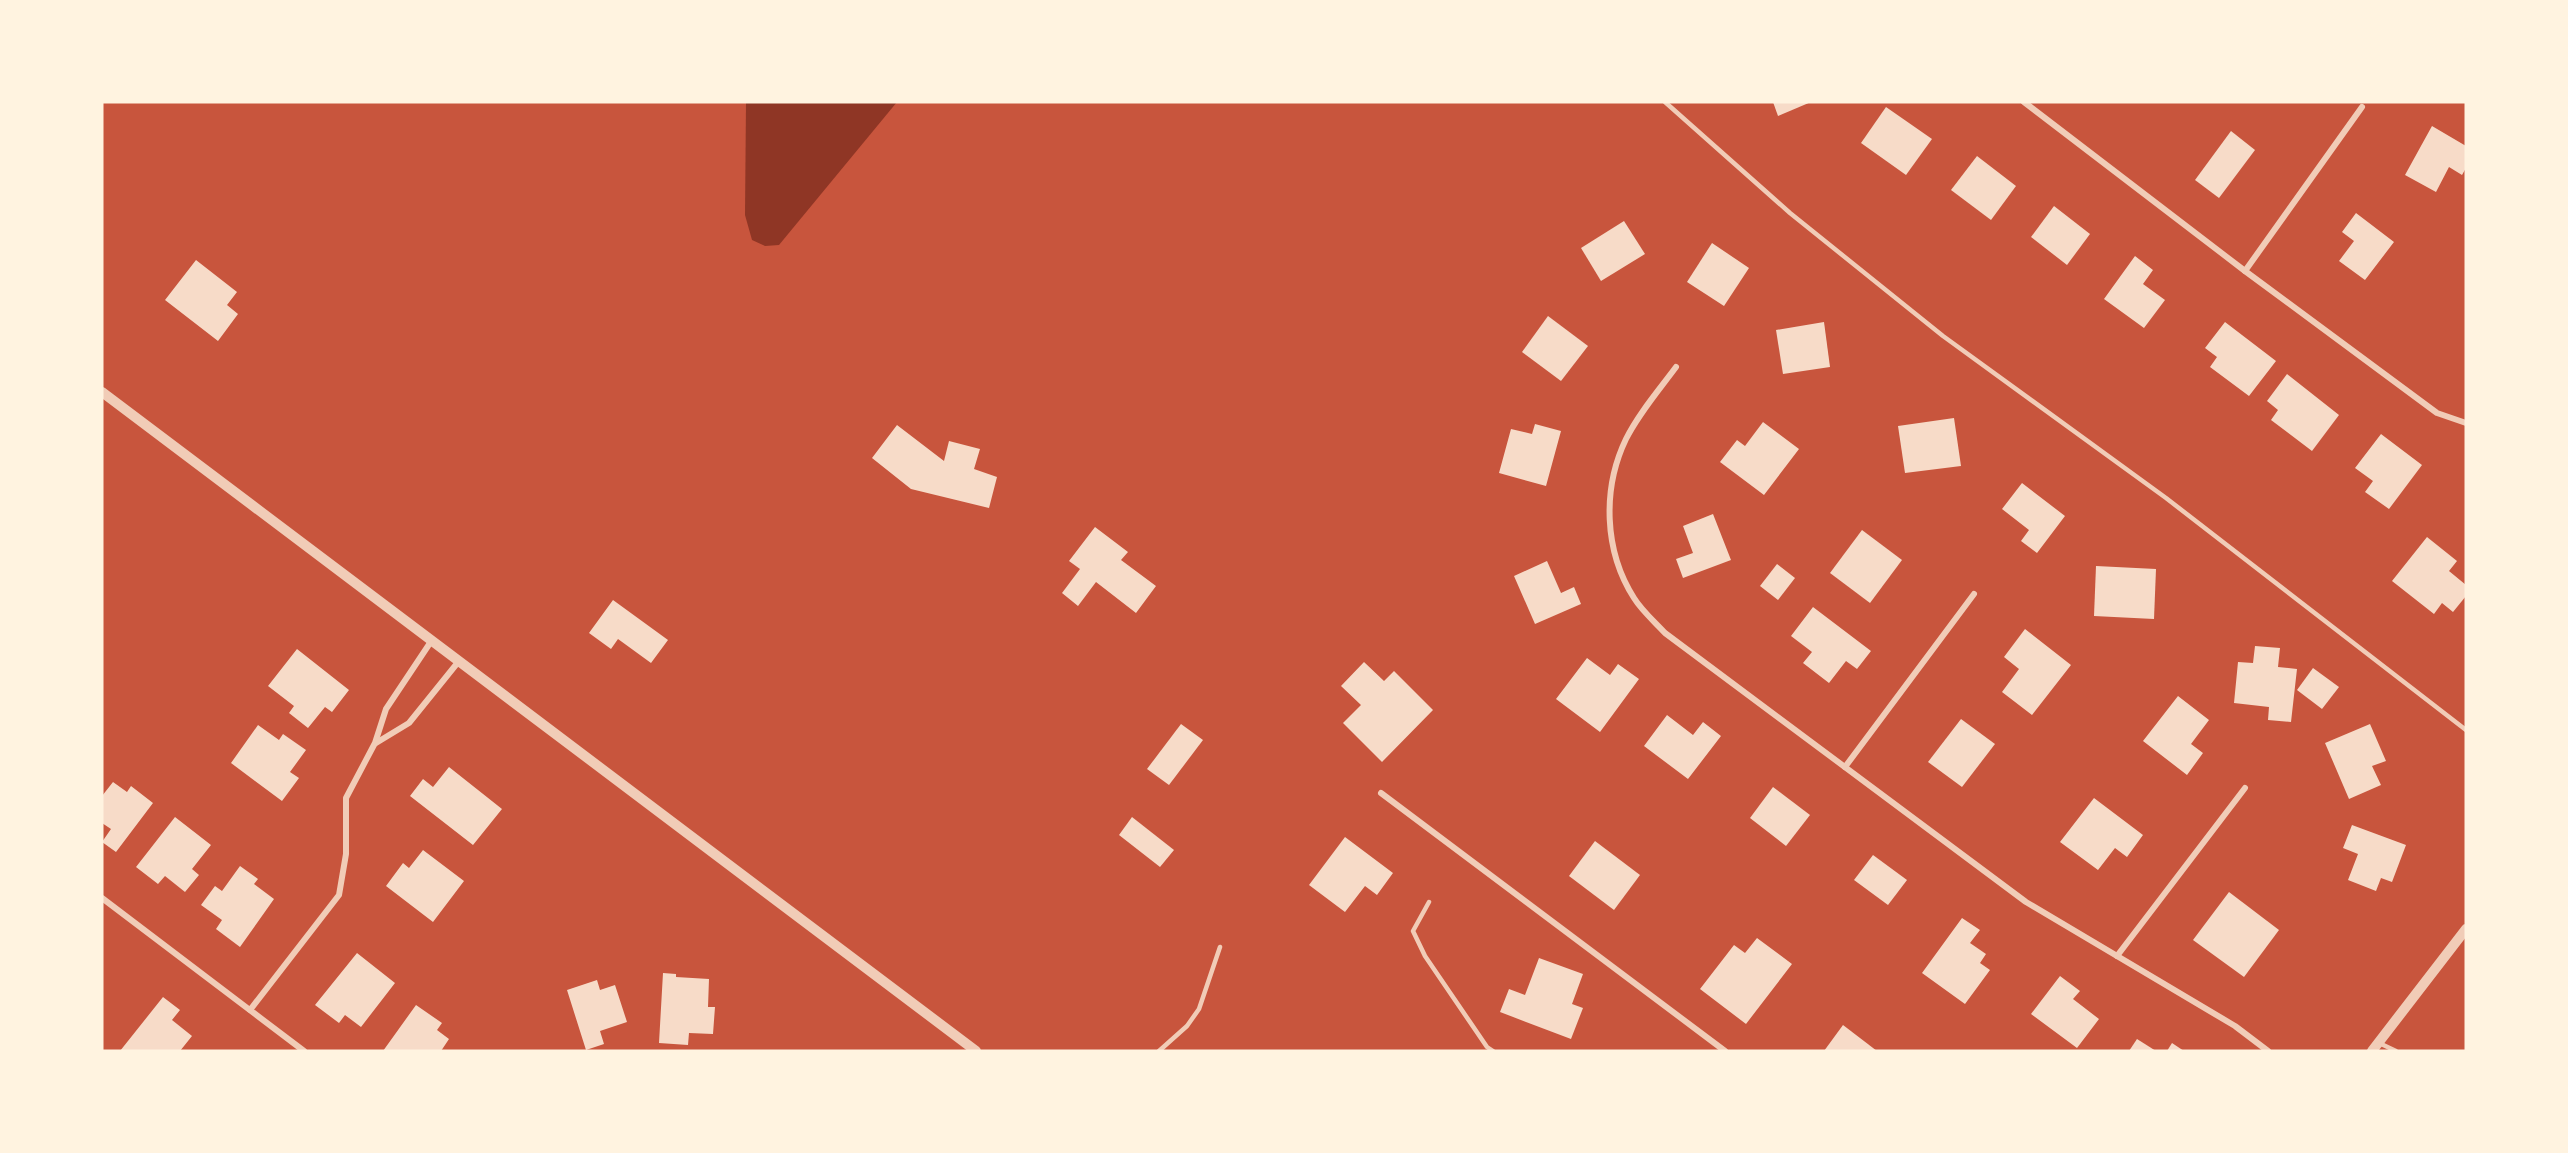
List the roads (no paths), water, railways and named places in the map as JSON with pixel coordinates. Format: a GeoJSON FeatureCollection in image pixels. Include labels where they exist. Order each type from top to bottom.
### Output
{"type":"FeatureCollection","features":[{"type":"Feature","properties":{"kind":"street"},"geometry":{"type":"LineString","coordinates":[[2024,102],[2245,271],[2437,413],[2466,423]]}},
{"type":"Feature","properties":{"kind":"street"},"geometry":{"type":"LineString","coordinates":[[2245,271],[2362,106]]}},
{"type":"Feature","properties":{"kind":"street"},"geometry":{"type":"LineString","coordinates":[[1677,367],[1645,407],[1626,439],[1612,476],[1609,514],[1614,557],[1635,599],[1665,633],[2026,902],[2235,1026],[2268,1051]]}},
{"type":"Feature","properties":{"kind":"street"},"geometry":{"type":"LineString","coordinates":[[102,392],[976,1051]]}},
{"type":"Feature","properties":{"kind":"street"},"geometry":{"type":"LineString","coordinates":[[1845,767],[1974,594]]}},
{"type":"Feature","properties":{"kind":"street"},"geometry":{"type":"LineString","coordinates":[[250,1010],[339,895],[346,854],[346,798],[375,743],[386,709],[432,640]]}},
{"type":"Feature","properties":{"kind":"street"},"geometry":{"type":"LineString","coordinates":[[375,743],[409,723],[459,661]]}},
{"type":"Feature","properties":{"kind":"street"},"geometry":{"type":"LineString","coordinates":[[2117,956],[2245,788]]}},
{"type":"Feature","properties":{"kind":"street"},"geometry":{"type":"LineString","coordinates":[[1381,793],[1725,1051]]}},
{"type":"Feature","properties":{"kind":"street"},"geometry":{"type":"LineString","coordinates":[[102,898],[304,1051]]}},
{"type":"Feature","properties":{"kind":"street"},"geometry":{"type":"LineString","coordinates":[[2376,1047],[2466,930]]}},
{"type":"Feature","properties":{"kind":"lane"},"geometry":{"type":"LineString","coordinates":[[1665,102],[1790,213],[1943,336],[2166,498],[2466,730]]}},
{"type":"Feature","properties":{"kind":"lane"},"geometry":{"type":"LineString","coordinates":[[1429,902],[1413,931],[1425,956],[1487,1047],[1493,1051]]}},
{"type":"Feature","properties":{"kind":"lane"},"geometry":{"type":"LineString","coordinates":[[1159,1051],[1187,1026],[1199,1010],[1220,946]]}},
{"type":"Feature","properties":{"kind":"lane"},"geometry":{"type":"LineString","coordinates":[[2376,1047],[2396,1051]]}}]}
